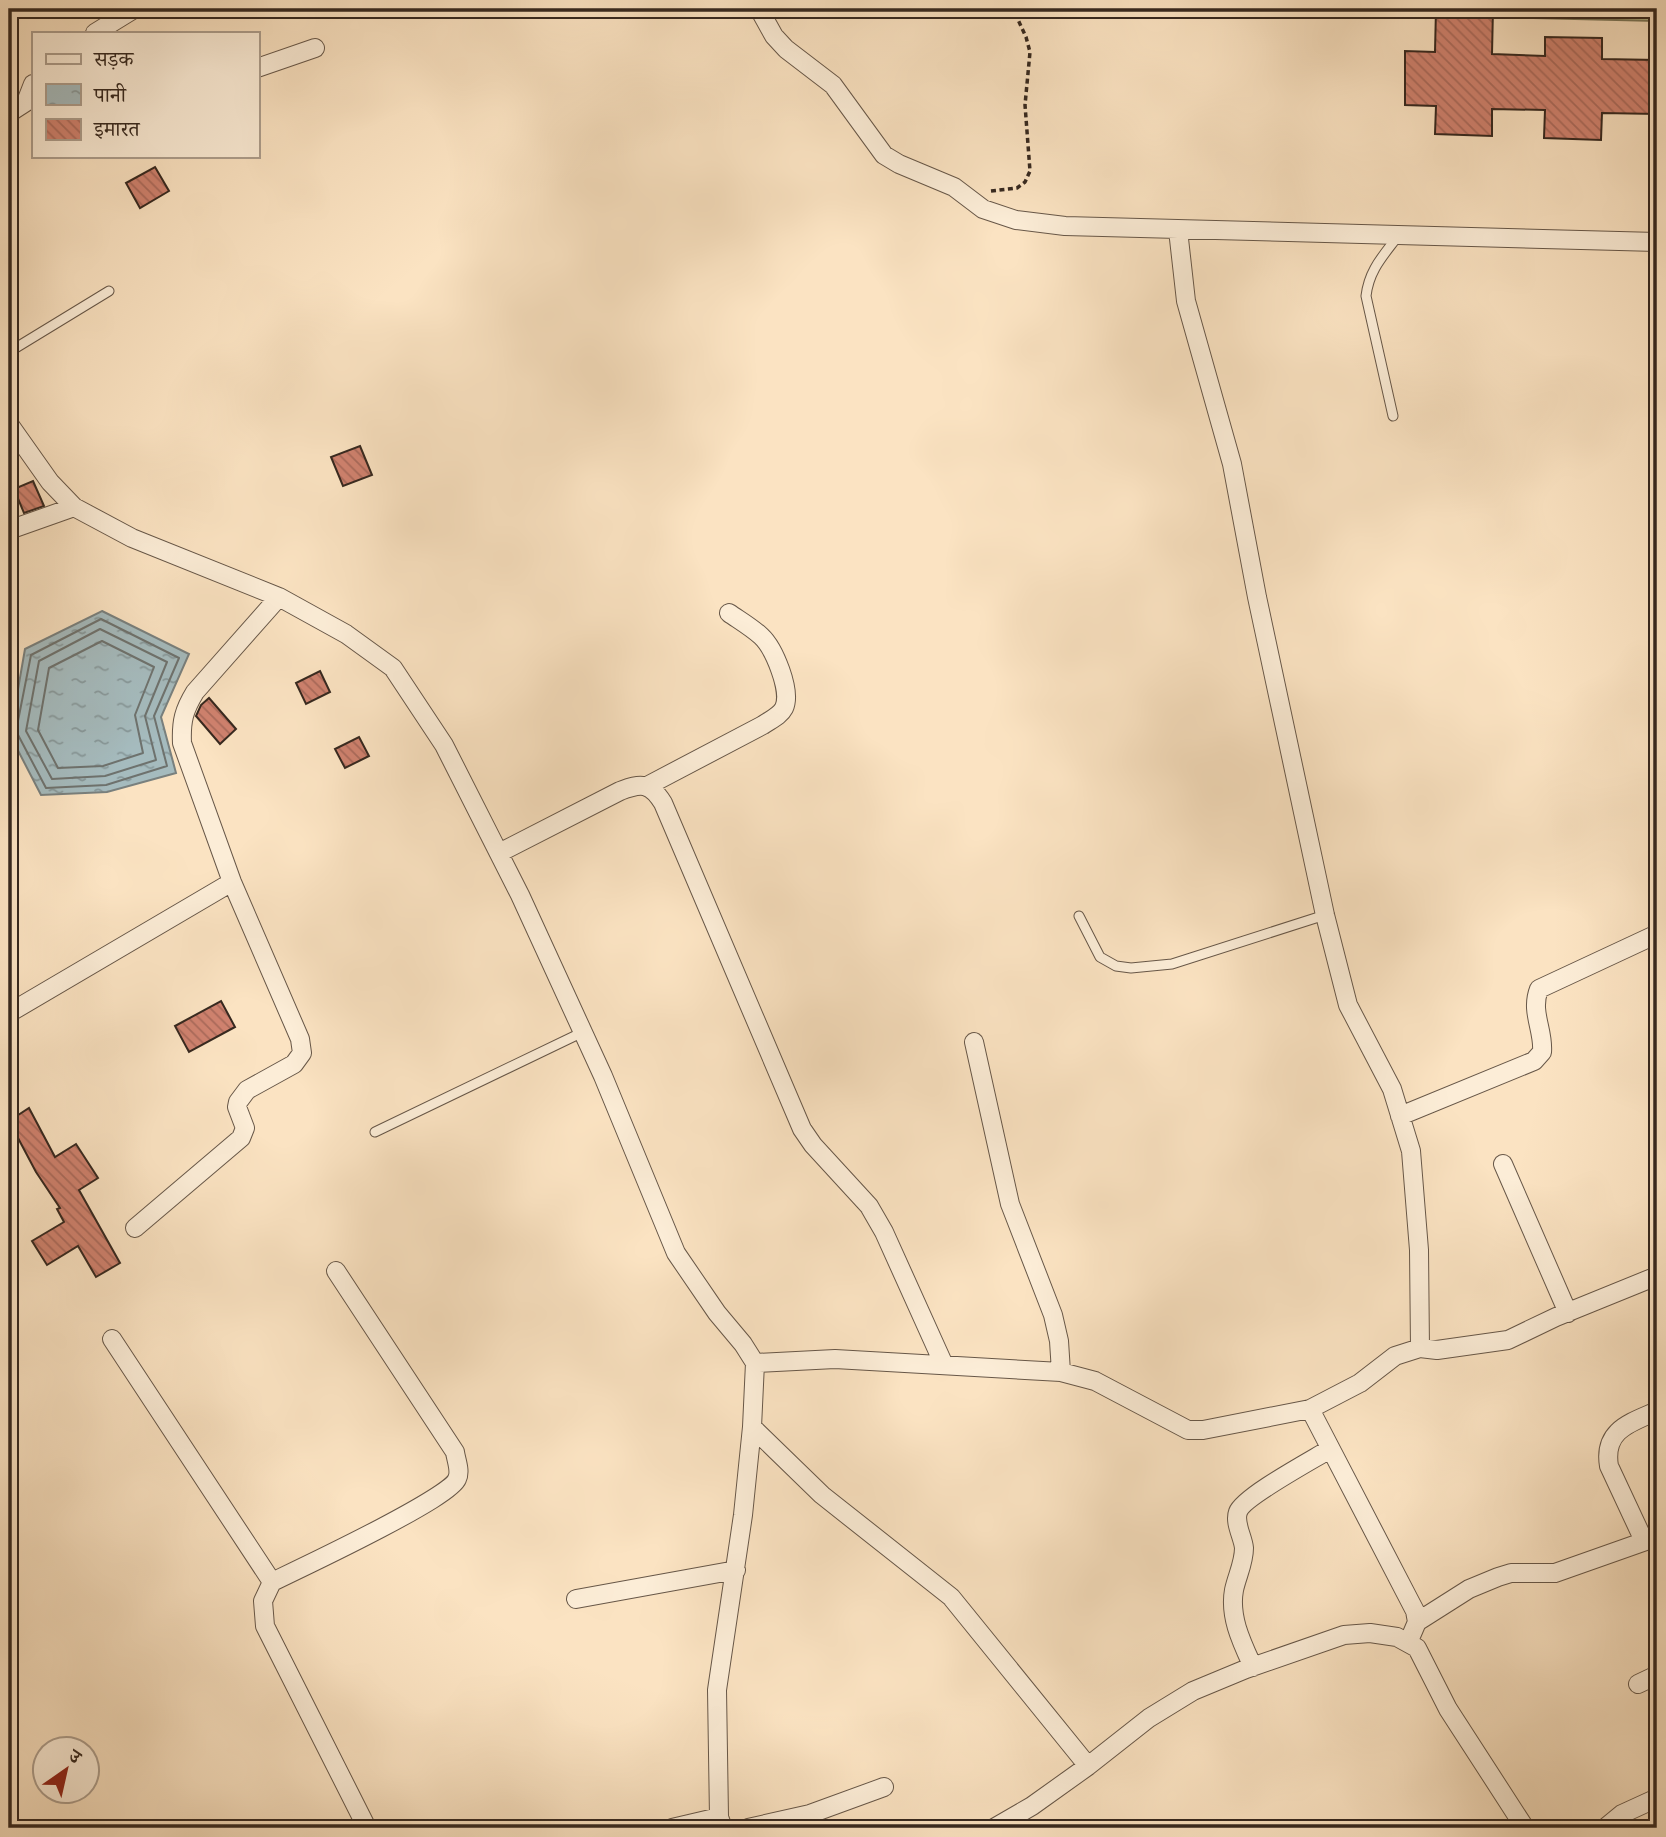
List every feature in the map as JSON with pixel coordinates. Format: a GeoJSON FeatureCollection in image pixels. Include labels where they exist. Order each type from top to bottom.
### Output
{"type":"FeatureCollection","features":[{"type":"Feature","properties":{"kind":"street"},"geometry":{"type":"LineString","coordinates":[[97,32],[134,9]]}},
{"type":"Feature","properties":{"kind":"street"},"geometry":{"type":"LineString","coordinates":[[760,9],[774,36],[786,49],[833,85],[884,155],[954,187],[983,209],[1016,220],[1065,226],[1178,230],[1657,242]]}},
{"type":"Feature","properties":{"kind":"street"},"geometry":{"type":"LineString","coordinates":[[259,67],[316,48]]}},
{"type":"Feature","properties":{"kind":"street"},"geometry":{"type":"LineString","coordinates":[[9,113],[29,103]]}},
{"type":"Feature","properties":{"kind":"street"},"geometry":{"type":"LineString","coordinates":[[1178,230],[1186,301],[1232,464],[1256,597],[1325,915],[1348,1005],[1392,1090],[1411,1151],[1419,1250],[1420,1348]]}},
{"type":"Feature","properties":{"kind":"street"},"geometry":{"type":"LineString","coordinates":[[9,424],[50,482],[74,507],[132,538],[279,597],[346,634],[393,668],[444,746],[499,853],[603,1076],[676,1253],[755,1363],[752,1427],[736,1570],[717,1690],[721,1823],[672,1828]]}},
{"type":"Feature","properties":{"kind":"street"},"geometry":{"type":"LineString","coordinates":[[9,530],[74,507]]}},
{"type":"Feature","properties":{"kind":"street"},"geometry":{"type":"LineString","coordinates":[[135,1228],[241,1138],[245,1128],[237,1107],[241,1096],[295,1063],[302,1053],[300,1039],[232,882],[182,743],[181,722],[184,710],[195,692],[279,597]]}},
{"type":"Feature","properties":{"kind":"street"},"geometry":{"type":"LineString","coordinates":[[647,786],[762,725],[779,714],[785,706],[786,694],[772,649],[761,635],[729,612]]}},
{"type":"Feature","properties":{"kind":"street"},"geometry":{"type":"LineString","coordinates":[[499,853],[635,785],[647,786],[657,792],[802,1129],[813,1145],[869,1206],[884,1232],[944,1365]]}},
{"type":"Feature","properties":{"kind":"street"},"geometry":{"type":"LineString","coordinates":[[9,1013],[232,882]]}},
{"type":"Feature","properties":{"kind":"street"},"geometry":{"type":"LineString","coordinates":[[1400,1116],[1534,1060],[1542,1052],[1543,1041],[1535,1011],[1539,989],[1657,933]]}},
{"type":"Feature","properties":{"kind":"street"},"geometry":{"type":"LineString","coordinates":[[974,1042],[1010,1204],[1053,1315],[1059,1340],[1061,1372]]}},
{"type":"Feature","properties":{"kind":"street"},"geometry":{"type":"LineString","coordinates":[[1503,1164],[1568,1312]]}},
{"type":"Feature","properties":{"kind":"street"},"geometry":{"type":"LineString","coordinates":[[336,1271],[455,1452],[458,1468],[457,1479],[447,1491],[272,1582],[263,1601],[265,1626],[368,1828]]}},
{"type":"Feature","properties":{"kind":"street"},"geometry":{"type":"LineString","coordinates":[[755,1363],[835,1359],[1061,1372],[1095,1381],[1188,1430],[1203,1430],[1310,1409],[1360,1383],[1395,1356],[1420,1348],[1437,1350],[1508,1340],[1657,1276]]}},
{"type":"Feature","properties":{"kind":"street"},"geometry":{"type":"LineString","coordinates":[[112,1339],[272,1582]]}},
{"type":"Feature","properties":{"kind":"street"},"geometry":{"type":"LineString","coordinates":[[1310,1409],[1415,1612],[1417,1622]]}},
{"type":"Feature","properties":{"kind":"street"},"geometry":{"type":"LineString","coordinates":[[1408,1643],[1417,1622],[1469,1589],[1511,1573],[1555,1573],[1651,1539],[1609,1466],[1607,1453],[1610,1440],[1617,1432],[1657,1410]]}},
{"type":"Feature","properties":{"kind":"street"},"geometry":{"type":"LineString","coordinates":[[752,1427],[822,1495],[951,1597],[1088,1766]]}},
{"type":"Feature","properties":{"kind":"street"},"geometry":{"type":"LineString","coordinates":[[1253,1667],[1237,1629],[1234,1608],[1234,1592],[1244,1545],[1238,1526],[1238,1512],[1245,1502],[1258,1493],[1330,1449]]}},
{"type":"Feature","properties":{"kind":"street"},"geometry":{"type":"LineString","coordinates":[[576,1599],[736,1570]]}},
{"type":"Feature","properties":{"kind":"street"},"geometry":{"type":"LineString","coordinates":[[994,1828],[1088,1766],[1149,1718],[1193,1691],[1344,1635],[1370,1633],[1396,1637],[1417,1648],[1448,1709],[1525,1828]]}},
{"type":"Feature","properties":{"kind":"street"},"geometry":{"type":"LineString","coordinates":[[1638,1684],[1657,1675]]}},
{"type":"Feature","properties":{"kind":"street"},"geometry":{"type":"LineString","coordinates":[[748,1828],[810,1814],[884,1787]]}},
{"type":"Feature","properties":{"kind":"street"},"geometry":{"type":"LineString","coordinates":[[1605,1828],[1622,1814],[1657,1798]]}},
{"type":"Feature","properties":{"kind":"lane"},"geometry":{"type":"LineString","coordinates":[[1393,416],[1366,296],[1372,271],[1398,236]]}},
{"type":"Feature","properties":{"kind":"lane"},"geometry":{"type":"LineString","coordinates":[[9,352],[109,291]]}},
{"type":"Feature","properties":{"kind":"lane"},"geometry":{"type":"LineString","coordinates":[[1079,916],[1100,957],[1116,966],[1131,968],[1172,964],[1325,915]]}},
{"type":"Feature","properties":{"kind":"lane"},"geometry":{"type":"LineString","coordinates":[[375,1132],[583,1032]]}},
{"type":"Feature","properties":{"kind":"path"},"geometry":{"type":"LineString","coordinates":[[961,193],[1017,188],[1025,182],[1030,171],[1025,105],[1030,52],[1013,9]]}},
{"type":"Feature","properties":{"kind":"green space"},"geometry":{"type":"Polygon","coordinates":[[[1534,9],[1657,9],[1657,21],[1534,18],[1534,9]]]}},
{"type":"Feature","properties":{"kind":"water"},"geometry":{"type":"Polygon","coordinates":[[[102,611],[189,654],[161,717],[176,773],[107,792],[41,795],[10,735],[25,649],[102,611]]]}},
{"type":"Feature","properties":{"kind":"building"},"geometry":{"type":"Polygon","coordinates":[[[1436,9],[1493,9],[1492,54],[1545,56],[1545,37],[1602,38],[1602,59],[1657,60],[1657,114],[1602,113],[1601,140],[1544,138],[1545,110],[1492,109],[1492,136],[1435,134],[1436,106],[1405,105],[1405,51],[1435,52],[1436,9]]]}},
{"type":"Feature","properties":{"kind":"building"},"geometry":{"type":"Polygon","coordinates":[[[155,167],[169,191],[140,208],[126,183],[155,167]]]}},
{"type":"Feature","properties":{"kind":"building"},"geometry":{"type":"Polygon","coordinates":[[[360,446],[372,475],[343,486],[331,457],[360,446]]]}},
{"type":"Feature","properties":{"kind":"building"},"geometry":{"type":"Polygon","coordinates":[[[33,481],[44,506],[24,513],[14,489],[33,481]]]}},
{"type":"Feature","properties":{"kind":"building"},"geometry":{"type":"Polygon","coordinates":[[[320,671],[330,692],[306,704],[296,683],[320,671]]]}},
{"type":"Feature","properties":{"kind":"building"},"geometry":{"type":"Polygon","coordinates":[[[209,698],[236,729],[220,744],[196,716],[201,705],[209,698]]]}},
{"type":"Feature","properties":{"kind":"building"},"geometry":{"type":"Polygon","coordinates":[[[359,737],[369,756],[345,768],[335,749],[359,737]]]}},
{"type":"Feature","properties":{"kind":"building"},"geometry":{"type":"Polygon","coordinates":[[[221,1001],[235,1027],[189,1052],[175,1026],[221,1001]]]}},
{"type":"Feature","properties":{"kind":"building"},"geometry":{"type":"Polygon","coordinates":[[[29,1108],[55,1157],[76,1144],[98,1178],[79,1190],[120,1263],[96,1277],[78,1246],[47,1265],[32,1241],[64,1222],[57,1209],[60,1208],[36,1172],[9,1121],[29,1108]]]}}]}
